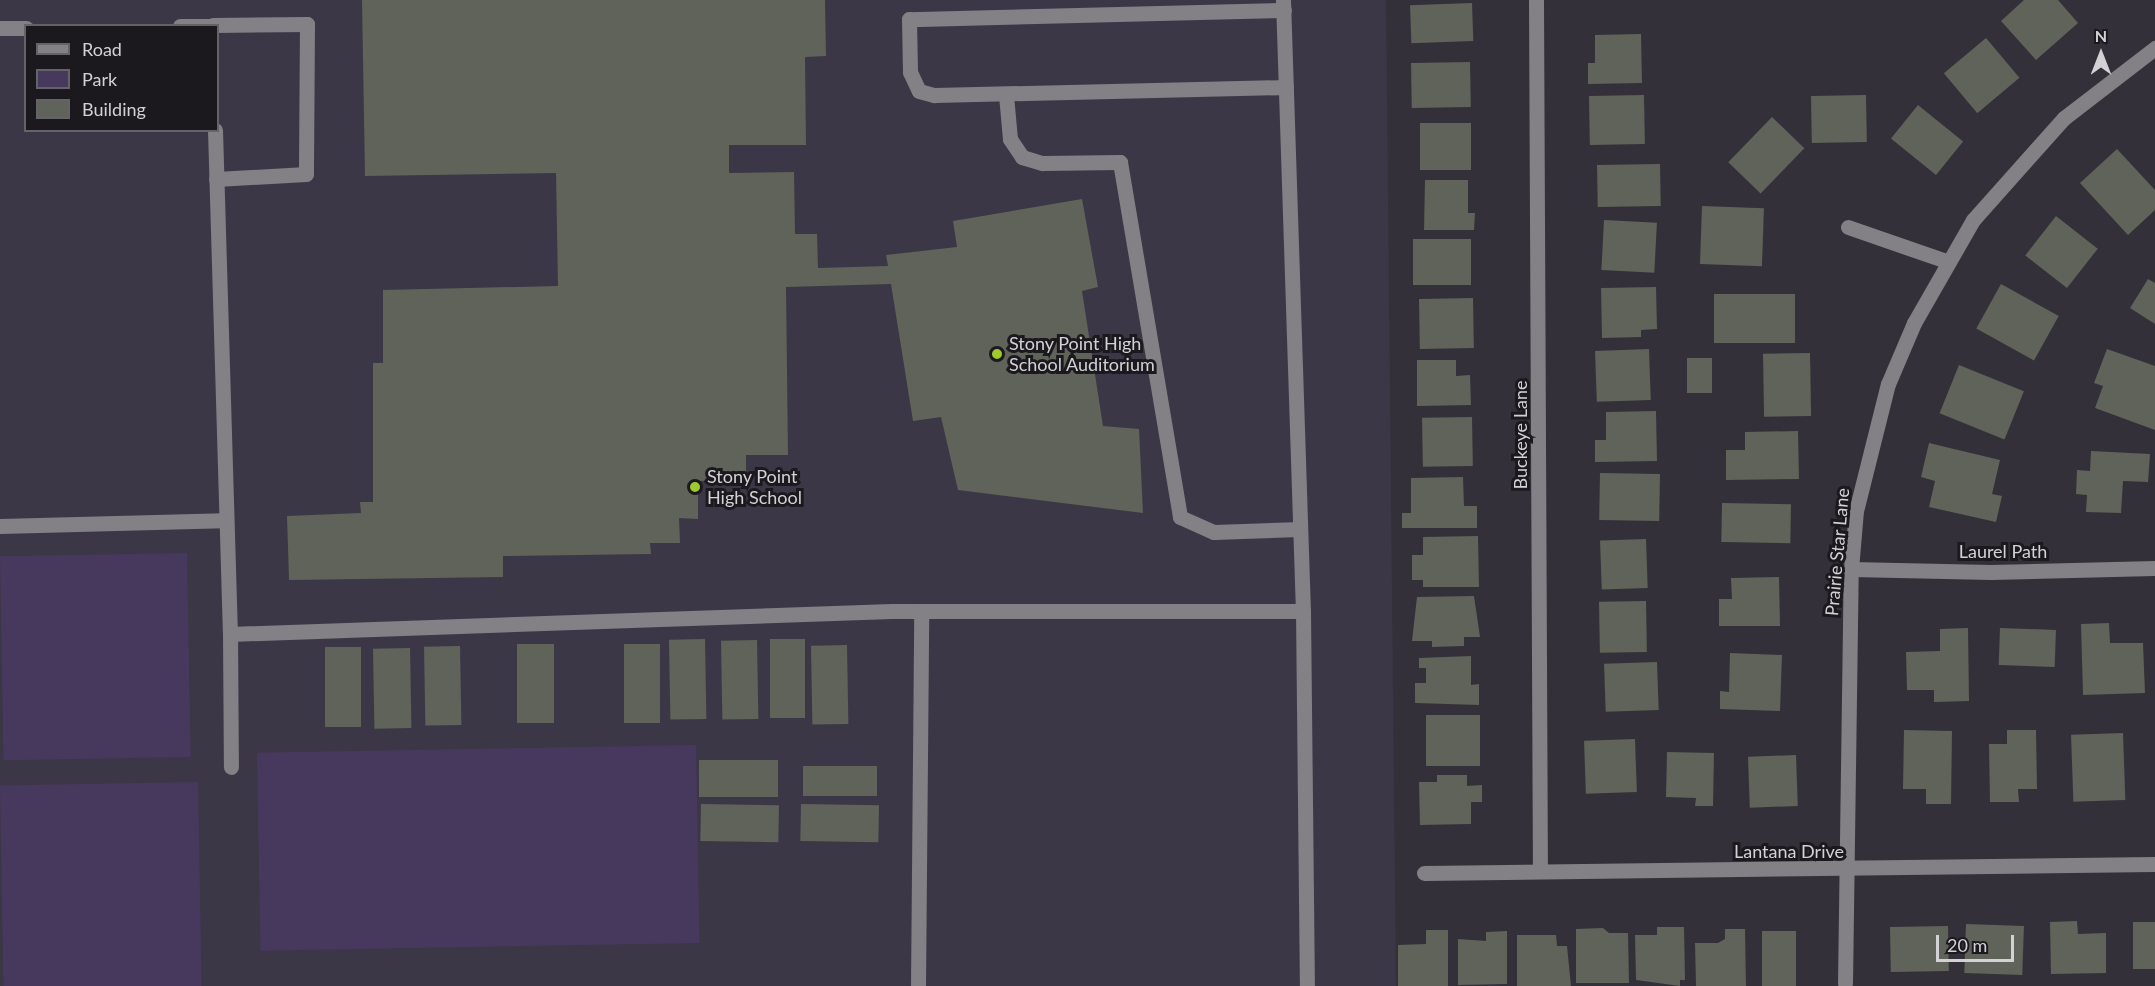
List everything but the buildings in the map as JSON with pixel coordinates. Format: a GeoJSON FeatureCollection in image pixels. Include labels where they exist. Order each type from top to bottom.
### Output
{"type":"FeatureCollection","features":[{"type":"Feature","properties":{"kind":"street","name":"Buckeye Lane"},"geometry":{"type":"LineString","coordinates":[[1536,0],[1540,871]]}},
{"type":"Feature","properties":{"kind":"street"},"geometry":{"type":"LineString","coordinates":[[1286,87],[1006,95],[919,91],[910,72],[909,19],[1283,5],[1286,87],[1300,530],[1303,611],[1306,986]]}},
{"type":"Feature","properties":{"kind":"street"},"geometry":{"type":"LineString","coordinates":[[216,179],[306,174],[307,24],[219,25]]}},
{"type":"Feature","properties":{"kind":"street"},"geometry":{"type":"LineString","coordinates":[[0,28],[24,28]]}},
{"type":"Feature","properties":{"kind":"street","name":"Prairie Star Lane"},"geometry":{"type":"LineString","coordinates":[[1845,983],[1851,569],[1858,501],[1888,384],[1946,261],[2016,167],[2064,118],[2155,48]]}},
{"type":"Feature","properties":{"kind":"street"},"geometry":{"type":"LineString","coordinates":[[1006,95],[1010,139],[1023,157],[1042,163],[1120,162],[1180,517],[1214,532],[1300,530]]}},
{"type":"Feature","properties":{"kind":"street"},"geometry":{"type":"LineString","coordinates":[[215,132],[224,520],[230,634],[231,767]]}},
{"type":"Feature","properties":{"kind":"street"},"geometry":{"type":"LineString","coordinates":[[1848,227],[1946,261]]}},
{"type":"Feature","properties":{"kind":"street"},"geometry":{"type":"LineString","coordinates":[[0,526],[224,520]]}},
{"type":"Feature","properties":{"kind":"street","name":"Laurel Path"},"geometry":{"type":"LineString","coordinates":[[1851,569],[2155,568]]}},
{"type":"Feature","properties":{"kind":"street"},"geometry":{"type":"LineString","coordinates":[[230,634],[921,611],[1303,611]]}},
{"type":"Feature","properties":{"kind":"street"},"geometry":{"type":"LineString","coordinates":[[918,986],[921,611]]}},
{"type":"Feature","properties":{"kind":"street","name":"Lantana Drive"},"geometry":{"type":"LineString","coordinates":[[1424,873],[1847,870],[2155,864]]}},
{"type":"Feature","properties":{"kind":"shaded area","name":"Stony Point High School"},"geometry":{"type":"Polygon","coordinates":[[[0,0],[1386,0],[1396,986],[0,986],[0,0]]]}},
{"type":"Feature","properties":{"kind":"green space"},"geometry":{"type":"Polygon","coordinates":[[[187,553],[191,757],[4,760],[0,556],[187,553]]]}},
{"type":"Feature","properties":{"kind":"green space"},"geometry":{"type":"Polygon","coordinates":[[[696,745],[699,943],[261,951],[257,753],[696,745]]]}},
{"type":"Feature","properties":{"kind":"green space"},"geometry":{"type":"Polygon","coordinates":[[[198,782],[202,986],[4,986],[0,785],[198,782]]]}},
{"type":"Feature","properties":{"kind":"place","name":"Stony Point High School Auditorium"},"geometry":{"type":"Point","coordinates":[997,354]}},
{"type":"Feature","properties":{"kind":"place","name":"Stony Point High School"},"geometry":{"type":"Point","coordinates":[695,487]}}]}
